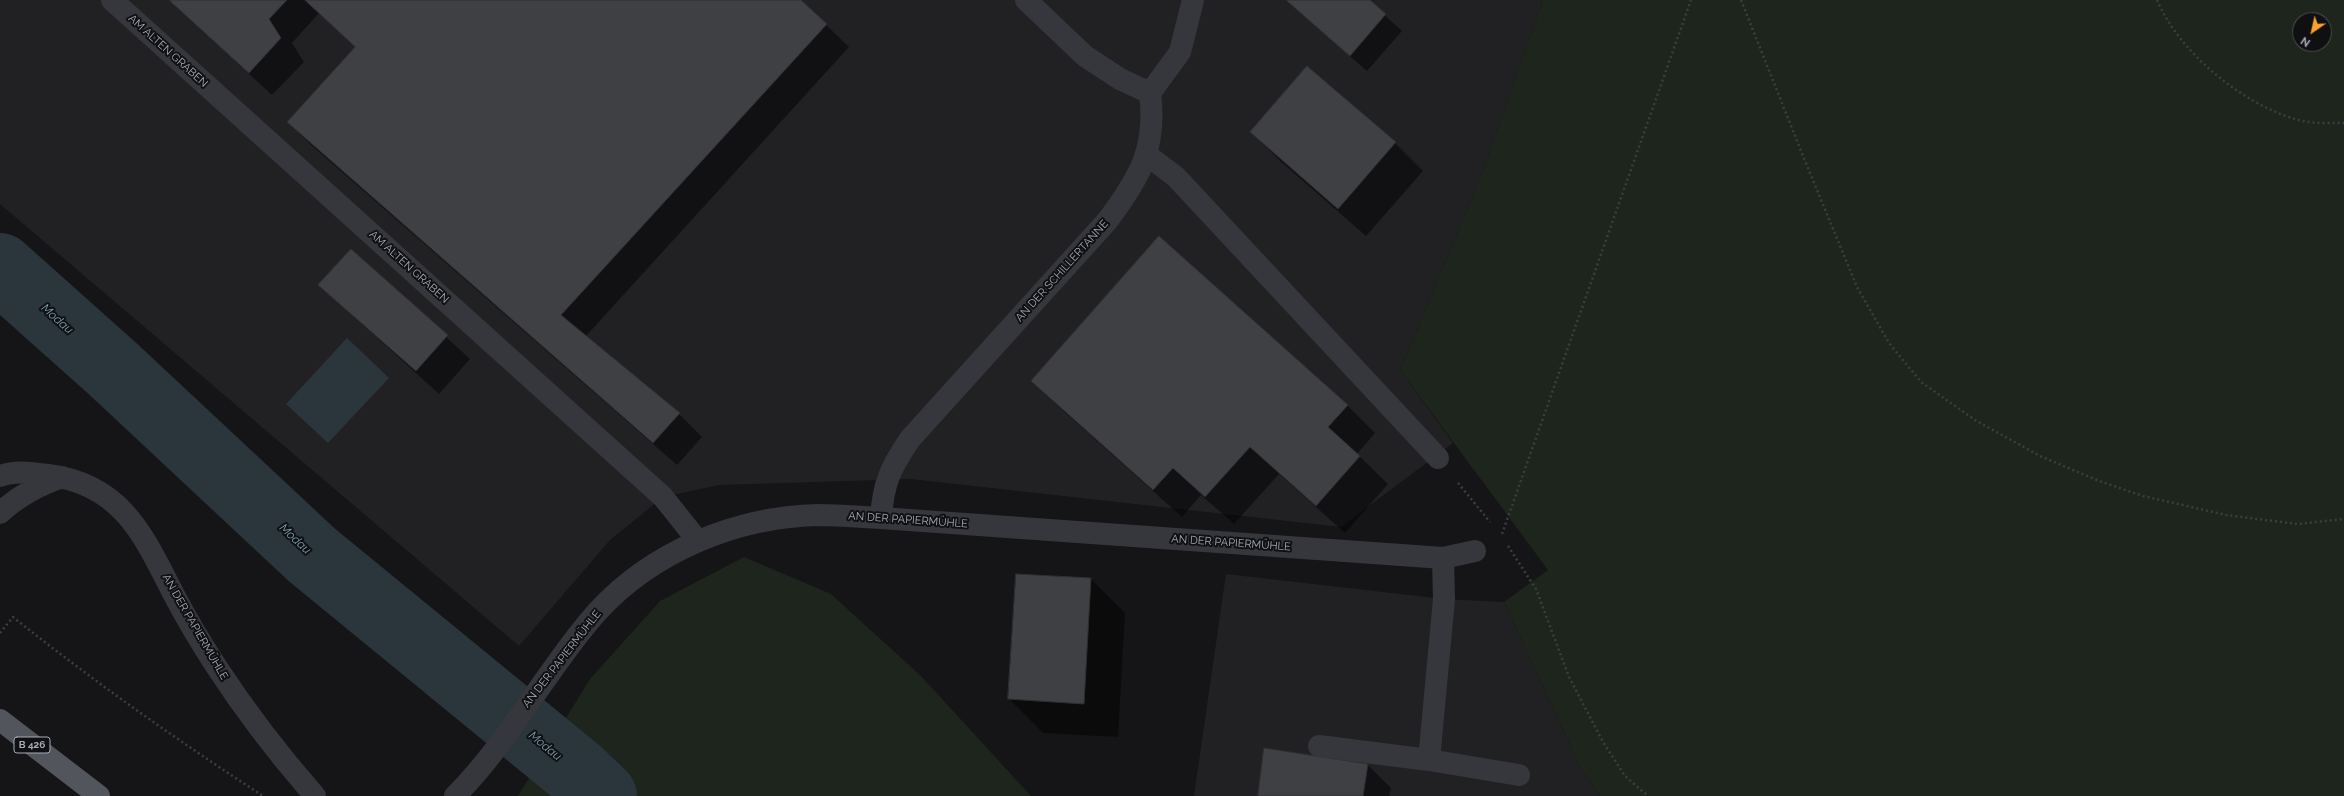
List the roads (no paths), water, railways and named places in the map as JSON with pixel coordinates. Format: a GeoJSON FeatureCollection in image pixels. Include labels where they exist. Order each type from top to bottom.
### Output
{"type":"FeatureCollection","features":[{"type":"Feature","properties":{"kind":"main road","name":"B 426"},"geometry":{"type":"LineString","coordinates":[[0,720],[99,796]]}},
{"type":"Feature","properties":{"kind":"street","name":"AM ALTEN GRABEN"},"geometry":{"type":"LineString","coordinates":[[112,0],[663,497],[698,541]]}},
{"type":"Feature","properties":{"kind":"street"},"geometry":{"type":"LineString","coordinates":[[1026,0],[1085,56],[1120,79],[1150,93],[1180,52],[1193,0]]}},
{"type":"Feature","properties":{"kind":"street","name":"AN DER SCHILLERTANNE"},"geometry":{"type":"LineString","coordinates":[[881,518],[882,499],[892,466],[910,439],[1108,220],[1131,188],[1147,155],[1153,117],[1150,93]]}},
{"type":"Feature","properties":{"kind":"street"},"geometry":{"type":"LineString","coordinates":[[1147,155],[1176,177],[1438,458]]}},
{"type":"Feature","properties":{"kind":"street","name":"AN DER PAPIERMÜHLE"},"geometry":{"type":"LineString","coordinates":[[0,476],[24,472],[63,477],[102,492],[118,504],[134,522],[146,539],[174,595],[215,666],[275,751],[316,796]]}},
{"type":"Feature","properties":{"kind":"street"},"geometry":{"type":"LineString","coordinates":[[0,513],[13,500],[44,483],[63,477]]}},
{"type":"Feature","properties":{"kind":"street","name":"AN DER PAPIERMÜHLE"},"geometry":{"type":"LineString","coordinates":[[455,796],[490,756],[559,661],[597,612],[625,586],[659,561],[698,541],[768,520],[818,515],[881,518],[1443,558],[1475,551]]}},
{"type":"Feature","properties":{"kind":"street"},"geometry":{"type":"LineString","coordinates":[[1429,760],[1444,598],[1443,558]]}},
{"type":"Feature","properties":{"kind":"street"},"geometry":{"type":"LineString","coordinates":[[1319,746],[1429,760],[1519,775]]}},
{"type":"Feature","properties":{"kind":"waterway","name":"Modau"},"geometry":{"type":"LineString","coordinates":[[0,268],[113,369],[312,555],[578,773],[602,796]]}}]}
